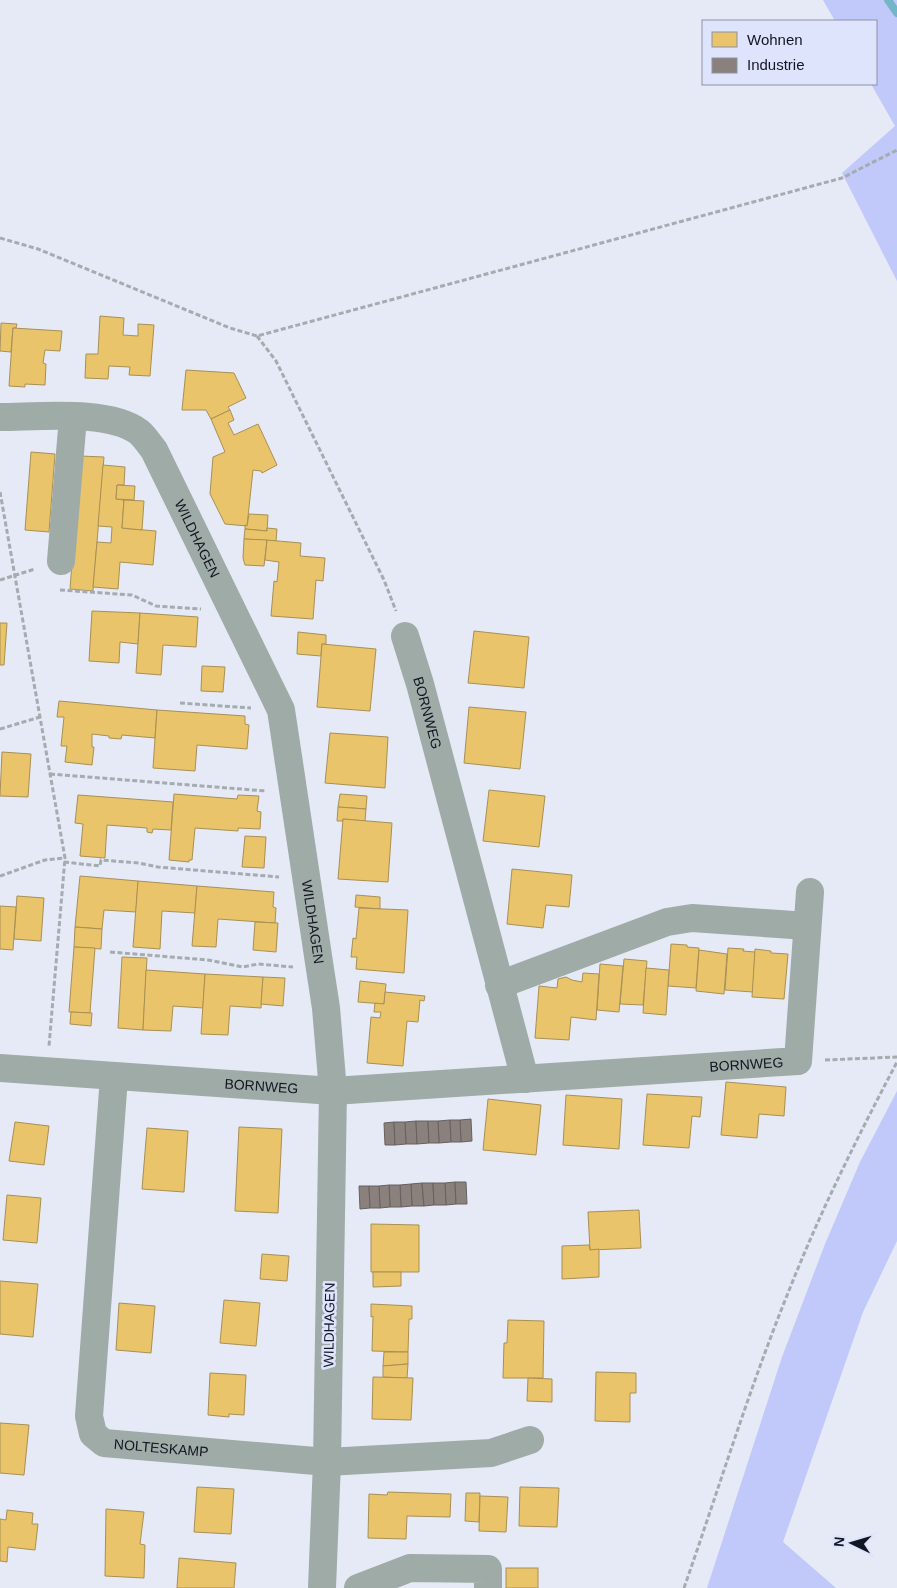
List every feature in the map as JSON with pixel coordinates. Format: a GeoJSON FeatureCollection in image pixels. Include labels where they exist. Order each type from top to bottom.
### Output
{"type":"FeatureCollection","features":[{"type":"Feature","properties":{"kind":"street","name":"WILDHAGEN"},"geometry":{"type":"LineString","coordinates":[[0,417],[89,416],[118,422],[139,432],[154,450],[281,710],[326,1008],[333,1091],[327,1462],[322,1588]]}},
{"type":"Feature","properties":{"kind":"street"},"geometry":{"type":"LineString","coordinates":[[61,561],[73,417]]}},
{"type":"Feature","properties":{"kind":"street","name":"BORNWEG"},"geometry":{"type":"LineString","coordinates":[[405,636],[420,684],[525,1079]]}},
{"type":"Feature","properties":{"kind":"street","name":"BORNWEG"},"geometry":{"type":"LineString","coordinates":[[0,1068],[333,1091],[798,1061],[810,892]]}},
{"type":"Feature","properties":{"kind":"street"},"geometry":{"type":"LineString","coordinates":[[499,984],[667,922],[692,918],[807,926]]}},
{"type":"Feature","properties":{"kind":"street","name":"NOLTESKAMP"},"geometry":{"type":"LineString","coordinates":[[114,1077],[89,1416],[93,1434],[104,1443],[327,1462],[491,1453],[530,1440]]}},
{"type":"Feature","properties":{"kind":"street"},"geometry":{"type":"LineString","coordinates":[[358,1588],[410,1568],[488,1569],[488,1588]]}},
{"type":"Feature","properties":{"kind":"path"},"geometry":{"type":"LineString","coordinates":[[0,238],[38,249],[230,328],[257,336],[842,178],[897,150]]}},
{"type":"Feature","properties":{"kind":"path"},"geometry":{"type":"LineString","coordinates":[[257,336],[276,361],[323,455],[384,580],[405,636]]}},
{"type":"Feature","properties":{"kind":"path"},"geometry":{"type":"LineString","coordinates":[[0,492],[65,860],[46,1072]]}},
{"type":"Feature","properties":{"kind":"path"},"geometry":{"type":"LineString","coordinates":[[0,580],[61,561],[59,590],[132,596],[156,606],[233,612]]}},
{"type":"Feature","properties":{"kind":"path"},"geometry":{"type":"LineString","coordinates":[[180,703],[281,710]]}},
{"type":"Feature","properties":{"kind":"path"},"geometry":{"type":"LineString","coordinates":[[0,729],[40,717]]}},
{"type":"Feature","properties":{"kind":"path"},"geometry":{"type":"LineString","coordinates":[[50,774],[293,793]]}},
{"type":"Feature","properties":{"kind":"path"},"geometry":{"type":"LineString","coordinates":[[0,876],[45,860],[65,860],[100,866],[100,860],[307,880]]}},
{"type":"Feature","properties":{"kind":"path"},"geometry":{"type":"LineString","coordinates":[[110,952],[208,960],[243,967],[258,964],[320,969]]}},
{"type":"Feature","properties":{"kind":"path"},"geometry":{"type":"LineString","coordinates":[[798,1061],[897,1057]]}},
{"type":"Feature","properties":{"kind":"path"},"geometry":{"type":"LineString","coordinates":[[684,1588],[789,1290],[822,1212],[853,1146],[897,1062]]}},
{"type":"Feature","properties":{"kind":"shaded area"},"geometry":{"type":"Polygon","coordinates":[[[823,0],[897,0],[897,281],[842,173],[895,126],[872,85],[877,85],[877,20],[834,20],[823,0]]]}},
{"type":"Feature","properties":{"kind":"shaded area"},"geometry":{"type":"Polygon","coordinates":[[[897,1091],[897,1241],[863,1312],[783,1542],[836,1588],[707,1588],[782,1357],[825,1244],[860,1162],[897,1091]]]}},
{"type":"Feature","properties":{"kind":"building: Wohnen"},"geometry":{"type":"Polygon","coordinates":[[[100,316],[124,318],[123,335],[138,336],[138,324],[154,325],[150,376],[129,375],[130,367],[109,366],[108,379],[85,378],[86,354],[98,354],[100,316]]]}},
{"type":"Feature","properties":{"kind":"building: Wohnen"},"geometry":{"type":"Polygon","coordinates":[[[1,323],[17,324],[16,328],[13,328],[11,352],[0,351],[1,323]]]}},
{"type":"Feature","properties":{"kind":"building: Wohnen"},"geometry":{"type":"Polygon","coordinates":[[[13,328],[62,331],[60,351],[45,350],[43,363],[46,364],[45,385],[25,384],[25,387],[9,386],[13,328]]]}},
{"type":"Feature","properties":{"kind":"building: Wohnen"},"geometry":{"type":"Polygon","coordinates":[[[186,370],[234,373],[246,398],[228,407],[230,410],[211,419],[206,410],[182,410],[186,370]]]}},
{"type":"Feature","properties":{"kind":"building: Wohnen"},"geometry":{"type":"Polygon","coordinates":[[[230,410],[234,420],[228,423],[234,435],[258,424],[277,465],[262,473],[261,471],[253,470],[247,526],[225,524],[210,494],[213,457],[225,452],[211,419],[230,410]]]}},
{"type":"Feature","properties":{"kind":"building: Wohnen"},"geometry":{"type":"Polygon","coordinates":[[[31,452],[55,454],[49,532],[25,530],[31,452]]]}},
{"type":"Feature","properties":{"kind":"building: Wohnen"},"geometry":{"type":"Polygon","coordinates":[[[80,456],[104,457],[93,591],[70,589],[80,456]]]}},
{"type":"Feature","properties":{"kind":"building: Wohnen"},"geometry":{"type":"Polygon","coordinates":[[[103,465],[125,467],[124,485],[117,485],[116,499],[124,500],[122,528],[156,531],[153,565],[120,562],[118,589],[93,587],[97,542],[111,543],[112,527],[98,526],[103,465]]]}},
{"type":"Feature","properties":{"kind":"building: Wohnen"},"geometry":{"type":"Polygon","coordinates":[[[117,485],[135,486],[134,500],[116,499],[117,485]]]}},
{"type":"Feature","properties":{"kind":"building: Wohnen"},"geometry":{"type":"Polygon","coordinates":[[[124,500],[144,501],[142,530],[122,528],[124,500]]]}},
{"type":"Feature","properties":{"kind":"building: Wohnen"},"geometry":{"type":"Polygon","coordinates":[[[249,514],[268,515],[267,531],[245,529],[249,514]]]}},
{"type":"Feature","properties":{"kind":"building: Wohnen"},"geometry":{"type":"Polygon","coordinates":[[[267,528],[277,529],[276,541],[244,539],[245,529],[267,531],[267,528]]]}},
{"type":"Feature","properties":{"kind":"building: Wohnen"},"geometry":{"type":"Polygon","coordinates":[[[244,539],[267,540],[264,566],[245,565],[243,558],[244,539]]]}},
{"type":"Feature","properties":{"kind":"building: Wohnen"},"geometry":{"type":"Polygon","coordinates":[[[267,540],[301,543],[300,556],[325,558],[323,581],[316,580],[313,619],[271,616],[274,581],[277,582],[279,562],[265,560],[267,540]]]}},
{"type":"Feature","properties":{"kind":"building: Wohnen"},"geometry":{"type":"Polygon","coordinates":[[[92,611],[140,613],[138,644],[120,642],[119,663],[89,661],[92,611]]]}},
{"type":"Feature","properties":{"kind":"building: Wohnen"},"geometry":{"type":"Polygon","coordinates":[[[140,613],[198,617],[196,647],[163,645],[161,675],[136,673],[140,613]]]}},
{"type":"Feature","properties":{"kind":"building: Wohnen"},"geometry":{"type":"Polygon","coordinates":[[[0,623],[7,623],[4,665],[0,665],[0,623]]]}},
{"type":"Feature","properties":{"kind":"building: Wohnen"},"geometry":{"type":"Polygon","coordinates":[[[474,631],[529,637],[524,688],[468,683],[474,631]]]}},
{"type":"Feature","properties":{"kind":"building: Wohnen"},"geometry":{"type":"Polygon","coordinates":[[[298,632],[326,635],[326,644],[322,644],[321,656],[297,654],[298,632]]]}},
{"type":"Feature","properties":{"kind":"building: Wohnen"},"geometry":{"type":"Polygon","coordinates":[[[322,644],[376,649],[370,711],[317,707],[322,644]]]}},
{"type":"Feature","properties":{"kind":"building: Wohnen"},"geometry":{"type":"Polygon","coordinates":[[[202,666],[225,667],[223,692],[201,691],[202,666]]]}},
{"type":"Feature","properties":{"kind":"building: Wohnen"},"geometry":{"type":"Polygon","coordinates":[[[59,701],[157,710],[155,738],[122,735],[121,739],[92,734],[92,747],[94,747],[92,765],[65,762],[67,746],[61,746],[64,717],[57,717],[59,701]]]}},
{"type":"Feature","properties":{"kind":"building: Wohnen"},"geometry":{"type":"Polygon","coordinates":[[[469,707],[526,712],[520,769],[464,763],[469,707]]]}},
{"type":"Feature","properties":{"kind":"building: Wohnen"},"geometry":{"type":"Polygon","coordinates":[[[157,710],[245,716],[245,724],[249,725],[247,749],[197,745],[195,771],[153,768],[157,710]]]}},
{"type":"Feature","properties":{"kind":"building: Wohnen"},"geometry":{"type":"Polygon","coordinates":[[[330,733],[388,737],[385,788],[325,783],[330,733]]]}},
{"type":"Feature","properties":{"kind":"building: Wohnen"},"geometry":{"type":"Polygon","coordinates":[[[2,752],[31,754],[28,797],[0,796],[2,752]]]}},
{"type":"Feature","properties":{"kind":"building: Wohnen"},"geometry":{"type":"Polygon","coordinates":[[[489,790],[545,796],[539,847],[483,841],[489,790]]]}},
{"type":"Feature","properties":{"kind":"building: Wohnen"},"geometry":{"type":"Polygon","coordinates":[[[174,794],[237,799],[238,795],[259,796],[257,811],[261,812],[260,829],[238,828],[238,831],[195,828],[192,860],[189,860],[189,862],[169,860],[174,794]]]}},
{"type":"Feature","properties":{"kind":"building: Wohnen"},"geometry":{"type":"Polygon","coordinates":[[[340,794],[367,796],[366,809],[338,807],[340,794]]]}},
{"type":"Feature","properties":{"kind":"building: Wohnen"},"geometry":{"type":"Polygon","coordinates":[[[78,795],[173,802],[171,830],[153,829],[152,833],[147,832],[147,828],[107,825],[105,858],[80,856],[83,824],[75,823],[78,795]]]}},
{"type":"Feature","properties":{"kind":"building: Wohnen"},"geometry":{"type":"Polygon","coordinates":[[[338,807],[366,809],[365,821],[343,819],[343,821],[337,821],[338,807]]]}},
{"type":"Feature","properties":{"kind":"building: Wohnen"},"geometry":{"type":"Polygon","coordinates":[[[343,819],[392,823],[388,882],[338,879],[343,819]]]}},
{"type":"Feature","properties":{"kind":"building: Wohnen"},"geometry":{"type":"Polygon","coordinates":[[[245,836],[266,837],[264,868],[242,867],[245,836]]]}},
{"type":"Feature","properties":{"kind":"building: Wohnen"},"geometry":{"type":"Polygon","coordinates":[[[512,869],[572,875],[569,907],[546,905],[543,928],[507,924],[512,869]]]}},
{"type":"Feature","properties":{"kind":"building: Wohnen"},"geometry":{"type":"Polygon","coordinates":[[[80,876],[138,881],[136,912],[104,910],[102,929],[75,927],[80,876]]]}},
{"type":"Feature","properties":{"kind":"building: Wohnen"},"geometry":{"type":"Polygon","coordinates":[[[138,881],[197,886],[195,913],[162,911],[160,949],[133,947],[138,881]]]}},
{"type":"Feature","properties":{"kind":"building: Wohnen"},"geometry":{"type":"Polygon","coordinates":[[[197,886],[274,892],[275,923],[218,919],[216,947],[192,946],[197,886]]]}},
{"type":"Feature","properties":{"kind":"building: Wohnen"},"geometry":{"type":"Polygon","coordinates":[[[356,895],[380,897],[380,909],[355,907],[356,895]]]}},
{"type":"Feature","properties":{"kind":"building: Wohnen"},"geometry":{"type":"Polygon","coordinates":[[[17,896],[44,898],[41,941],[14,939],[17,896]]]}},
{"type":"Feature","properties":{"kind":"building: Wohnen"},"geometry":{"type":"Polygon","coordinates":[[[0,906],[16,907],[13,950],[0,949],[0,906]]]}},
{"type":"Feature","properties":{"kind":"building: Wohnen"},"geometry":{"type":"Polygon","coordinates":[[[359,908],[408,910],[404,973],[356,969],[357,957],[351,957],[353,938],[356,939],[359,908]]]}},
{"type":"Feature","properties":{"kind":"building: Wohnen"},"geometry":{"type":"Polygon","coordinates":[[[255,922],[278,923],[276,952],[253,950],[255,922]]]}},
{"type":"Feature","properties":{"kind":"building: Wohnen"},"geometry":{"type":"Polygon","coordinates":[[[75,927],[102,929],[101,949],[74,947],[75,927]]]}},
{"type":"Feature","properties":{"kind":"building: Wohnen"},"geometry":{"type":"Polygon","coordinates":[[[671,944],[699,948],[696,988],[668,986],[671,944]]]}},
{"type":"Feature","properties":{"kind":"building: Wohnen"},"geometry":{"type":"Polygon","coordinates":[[[74,947],[95,948],[90,1013],[69,1012],[74,947]]]}},
{"type":"Feature","properties":{"kind":"building: Wohnen"},"geometry":{"type":"Polygon","coordinates":[[[728,948],[755,952],[753,992],[725,990],[728,948]]]}},
{"type":"Feature","properties":{"kind":"building: Wohnen"},"geometry":{"type":"Polygon","coordinates":[[[755,949],[771,951],[771,953],[788,954],[784,999],[752,997],[755,949]]]}},
{"type":"Feature","properties":{"kind":"building: Wohnen"},"geometry":{"type":"Polygon","coordinates":[[[699,950],[727,954],[724,994],[696,991],[699,950]]]}},
{"type":"Feature","properties":{"kind":"building: Wohnen"},"geometry":{"type":"Polygon","coordinates":[[[122,957],[147,958],[143,1030],[118,1028],[122,957]]]}},
{"type":"Feature","properties":{"kind":"building: Wohnen"},"geometry":{"type":"Polygon","coordinates":[[[624,959],[647,961],[643,1005],[620,1004],[624,959]]]}},
{"type":"Feature","properties":{"kind":"building: Wohnen"},"geometry":{"type":"Polygon","coordinates":[[[600,964],[623,966],[619,1012],[597,1010],[600,964]]]}},
{"type":"Feature","properties":{"kind":"building: Wohnen"},"geometry":{"type":"Polygon","coordinates":[[[646,968],[669,970],[666,1015],[643,1013],[646,968]]]}},
{"type":"Feature","properties":{"kind":"building: Wohnen"},"geometry":{"type":"Polygon","coordinates":[[[146,970],[205,974],[203,1008],[173,1006],[171,1031],[143,1030],[146,970]]]}},
{"type":"Feature","properties":{"kind":"building: Wohnen"},"geometry":{"type":"Polygon","coordinates":[[[583,973],[599,974],[596,1020],[571,1017],[569,1040],[535,1038],[539,986],[557,988],[558,979],[566,977],[582,982],[583,973]]]}},
{"type":"Feature","properties":{"kind":"building: Wohnen"},"geometry":{"type":"Polygon","coordinates":[[[205,974],[263,977],[261,1008],[230,1006],[228,1035],[201,1034],[205,974]]]}},
{"type":"Feature","properties":{"kind":"building: Wohnen"},"geometry":{"type":"Polygon","coordinates":[[[263,977],[285,978],[283,1006],[261,1004],[263,977]]]}},
{"type":"Feature","properties":{"kind":"building: Wohnen"},"geometry":{"type":"Polygon","coordinates":[[[360,981],[386,984],[384,1004],[358,1002],[360,981]]]}},
{"type":"Feature","properties":{"kind":"building: Wohnen"},"geometry":{"type":"Polygon","coordinates":[[[385,992],[425,996],[424,1001],[420,1000],[418,1022],[407,1021],[403,1066],[367,1063],[371,1017],[380,1018],[381,1012],[374,1012],[375,1003],[384,1004],[385,992]]]}},
{"type":"Feature","properties":{"kind":"building: Wohnen"},"geometry":{"type":"Polygon","coordinates":[[[71,1012],[92,1013],[91,1026],[70,1024],[71,1012]]]}},
{"type":"Feature","properties":{"kind":"building: Wohnen"},"geometry":{"type":"Polygon","coordinates":[[[726,1082],[786,1087],[784,1116],[759,1114],[757,1138],[721,1135],[726,1082]]]}},
{"type":"Feature","properties":{"kind":"building: Wohnen"},"geometry":{"type":"Polygon","coordinates":[[[647,1094],[702,1097],[700,1117],[692,1116],[689,1148],[643,1145],[647,1094]]]}},
{"type":"Feature","properties":{"kind":"building: Wohnen"},"geometry":{"type":"Polygon","coordinates":[[[566,1095],[622,1099],[619,1149],[563,1145],[566,1095]]]}},
{"type":"Feature","properties":{"kind":"building: Wohnen"},"geometry":{"type":"Polygon","coordinates":[[[488,1099],[541,1105],[536,1155],[483,1150],[488,1099]]]}},
{"type":"Feature","properties":{"kind":"building: Wohnen"},"geometry":{"type":"Polygon","coordinates":[[[15,1122],[49,1126],[44,1165],[9,1161],[15,1122]]]}},
{"type":"Feature","properties":{"kind":"building: Wohnen"},"geometry":{"type":"Polygon","coordinates":[[[239,1127],[282,1129],[278,1213],[235,1211],[239,1127]]]}},
{"type":"Feature","properties":{"kind":"building: Wohnen"},"geometry":{"type":"Polygon","coordinates":[[[147,1128],[188,1131],[184,1192],[142,1189],[147,1128]]]}},
{"type":"Feature","properties":{"kind":"building: Wohnen"},"geometry":{"type":"Polygon","coordinates":[[[7,1195],[41,1198],[37,1243],[3,1240],[7,1195]]]}},
{"type":"Feature","properties":{"kind":"building: Wohnen"},"geometry":{"type":"Polygon","coordinates":[[[639,1210],[641,1248],[590,1250],[588,1212],[639,1210]]]}},
{"type":"Feature","properties":{"kind":"building: Wohnen"},"geometry":{"type":"Polygon","coordinates":[[[371,1224],[419,1225],[419,1272],[371,1272],[371,1224]]]}},
{"type":"Feature","properties":{"kind":"building: Wohnen"},"geometry":{"type":"Polygon","coordinates":[[[589,1245],[590,1250],[599,1249],[599,1277],[562,1279],[562,1246],[589,1245]]]}},
{"type":"Feature","properties":{"kind":"building: Wohnen"},"geometry":{"type":"Polygon","coordinates":[[[262,1254],[289,1256],[287,1281],[260,1279],[262,1254]]]}},
{"type":"Feature","properties":{"kind":"building: Wohnen"},"geometry":{"type":"Polygon","coordinates":[[[373,1272],[401,1272],[401,1286],[373,1287],[373,1272]]]}},
{"type":"Feature","properties":{"kind":"building: Wohnen"},"geometry":{"type":"Polygon","coordinates":[[[0,1281],[38,1284],[33,1337],[0,1334],[0,1281]]]}},
{"type":"Feature","properties":{"kind":"building: Wohnen"},"geometry":{"type":"Polygon","coordinates":[[[224,1300],[260,1303],[256,1346],[220,1343],[224,1300]]]}},
{"type":"Feature","properties":{"kind":"building: Wohnen"},"geometry":{"type":"Polygon","coordinates":[[[119,1303],[155,1306],[151,1353],[116,1350],[119,1303]]]}},
{"type":"Feature","properties":{"kind":"building: Wohnen"},"geometry":{"type":"Polygon","coordinates":[[[371,1304],[412,1306],[412,1319],[409,1319],[408,1352],[372,1351],[373,1316],[371,1317],[371,1304]]]}},
{"type":"Feature","properties":{"kind":"building: Wohnen"},"geometry":{"type":"Polygon","coordinates":[[[508,1320],[544,1321],[543,1378],[503,1378],[504,1343],[507,1343],[508,1320]]]}},
{"type":"Feature","properties":{"kind":"building: Wohnen"},"geometry":{"type":"Polygon","coordinates":[[[384,1352],[408,1352],[408,1364],[383,1366],[384,1352]]]}},
{"type":"Feature","properties":{"kind":"building: Wohnen"},"geometry":{"type":"Polygon","coordinates":[[[408,1364],[407,1378],[383,1377],[383,1366],[408,1364]]]}},
{"type":"Feature","properties":{"kind":"building: Wohnen"},"geometry":{"type":"Polygon","coordinates":[[[596,1372],[636,1373],[636,1393],[630,1393],[630,1422],[595,1421],[596,1372]]]}},
{"type":"Feature","properties":{"kind":"building: Wohnen"},"geometry":{"type":"Polygon","coordinates":[[[210,1373],[246,1375],[244,1415],[229,1414],[229,1417],[208,1415],[210,1373]]]}},
{"type":"Feature","properties":{"kind":"building: Wohnen"},"geometry":{"type":"Polygon","coordinates":[[[373,1377],[413,1378],[411,1420],[372,1419],[373,1377]]]}},
{"type":"Feature","properties":{"kind":"building: Wohnen"},"geometry":{"type":"Polygon","coordinates":[[[528,1378],[552,1379],[552,1402],[527,1401],[528,1378]]]}},
{"type":"Feature","properties":{"kind":"building: Wohnen"},"geometry":{"type":"Polygon","coordinates":[[[0,1423],[29,1425],[24,1475],[0,1473],[0,1423]]]}},
{"type":"Feature","properties":{"kind":"building: Wohnen"},"geometry":{"type":"Polygon","coordinates":[[[197,1487],[234,1489],[231,1534],[194,1532],[197,1487]]]}},
{"type":"Feature","properties":{"kind":"building: Wohnen"},"geometry":{"type":"Polygon","coordinates":[[[520,1487],[559,1488],[557,1527],[519,1526],[520,1487]]]}},
{"type":"Feature","properties":{"kind":"building: Wohnen"},"geometry":{"type":"Polygon","coordinates":[[[388,1492],[451,1494],[450,1517],[407,1516],[406,1539],[368,1538],[369,1494],[387,1495],[388,1492]]]}},
{"type":"Feature","properties":{"kind":"building: Wohnen"},"geometry":{"type":"Polygon","coordinates":[[[466,1493],[480,1493],[479,1522],[465,1521],[466,1493]]]}},
{"type":"Feature","properties":{"kind":"building: Wohnen"},"geometry":{"type":"Polygon","coordinates":[[[480,1496],[508,1497],[506,1532],[479,1531],[480,1496]]]}},
{"type":"Feature","properties":{"kind":"building: Wohnen"},"geometry":{"type":"Polygon","coordinates":[[[106,1509],[144,1512],[140,1544],[145,1545],[144,1578],[105,1576],[106,1509]]]}},
{"type":"Feature","properties":{"kind":"building: Wohnen"},"geometry":{"type":"Polygon","coordinates":[[[7,1510],[33,1513],[32,1524],[38,1524],[35,1550],[8,1547],[7,1562],[0,1561],[0,1519],[6,1520],[7,1510]]]}},
{"type":"Feature","properties":{"kind":"building: Wohnen"},"geometry":{"type":"Polygon","coordinates":[[[179,1558],[236,1563],[234,1588],[177,1588],[179,1558]]]}},
{"type":"Feature","properties":{"kind":"building: Wohnen"},"geometry":{"type":"Polygon","coordinates":[[[506,1568],[538,1568],[538,1588],[506,1588],[506,1568]]]}},
{"type":"Feature","properties":{"kind":"building: Industrie"},"geometry":{"type":"Polygon","coordinates":[[[471,1119],[472,1141],[461,1142],[460,1120],[471,1119]]]}},
{"type":"Feature","properties":{"kind":"building: Industrie"},"geometry":{"type":"Polygon","coordinates":[[[450,1120],[451,1142],[439,1143],[438,1121],[450,1120]]]}},
{"type":"Feature","properties":{"kind":"building: Industrie"},"geometry":{"type":"Polygon","coordinates":[[[450,1120],[460,1120],[461,1142],[451,1142],[450,1120]]]}},
{"type":"Feature","properties":{"kind":"building: Industrie"},"geometry":{"type":"Polygon","coordinates":[[[416,1121],[417,1144],[406,1144],[405,1122],[416,1121]]]}},
{"type":"Feature","properties":{"kind":"building: Industrie"},"geometry":{"type":"Polygon","coordinates":[[[416,1121],[428,1121],[429,1143],[417,1144],[416,1121]]]}},
{"type":"Feature","properties":{"kind":"building: Industrie"},"geometry":{"type":"Polygon","coordinates":[[[428,1121],[438,1121],[439,1143],[429,1143],[428,1121]]]}},
{"type":"Feature","properties":{"kind":"building: Industrie"},"geometry":{"type":"Polygon","coordinates":[[[394,1122],[395,1145],[385,1145],[384,1123],[394,1122]]]}},
{"type":"Feature","properties":{"kind":"building: Industrie"},"geometry":{"type":"Polygon","coordinates":[[[394,1122],[405,1122],[406,1144],[395,1145],[394,1122]]]}},
{"type":"Feature","properties":{"kind":"building: Industrie"},"geometry":{"type":"Polygon","coordinates":[[[455,1182],[456,1204],[446,1205],[445,1183],[455,1182]]]}},
{"type":"Feature","properties":{"kind":"building: Industrie"},"geometry":{"type":"Polygon","coordinates":[[[455,1182],[466,1182],[467,1204],[456,1204],[455,1182]]]}},
{"type":"Feature","properties":{"kind":"building: Industrie"},"geometry":{"type":"Polygon","coordinates":[[[422,1183],[424,1206],[412,1206],[411,1184],[422,1183]]]}},
{"type":"Feature","properties":{"kind":"building: Industrie"},"geometry":{"type":"Polygon","coordinates":[[[422,1183],[433,1183],[434,1205],[424,1206],[422,1183]]]}},
{"type":"Feature","properties":{"kind":"building: Industrie"},"geometry":{"type":"Polygon","coordinates":[[[433,1183],[445,1183],[446,1205],[434,1205],[433,1183]]]}},
{"type":"Feature","properties":{"kind":"building: Industrie"},"geometry":{"type":"Polygon","coordinates":[[[411,1184],[412,1206],[401,1207],[400,1185],[411,1184]]]}},
{"type":"Feature","properties":{"kind":"building: Industrie"},"geometry":{"type":"Polygon","coordinates":[[[389,1185],[400,1185],[401,1207],[390,1207],[389,1185]]]}},
{"type":"Feature","properties":{"kind":"building: Industrie"},"geometry":{"type":"Polygon","coordinates":[[[389,1185],[390,1207],[380,1208],[379,1186],[389,1185]]]}},
{"type":"Feature","properties":{"kind":"building: Industrie"},"geometry":{"type":"Polygon","coordinates":[[[359,1186],[369,1186],[370,1208],[360,1209],[359,1186]]]}},
{"type":"Feature","properties":{"kind":"building: Industrie"},"geometry":{"type":"Polygon","coordinates":[[[369,1186],[379,1186],[380,1208],[370,1208],[369,1186]]]}},
{"type":"Feature","properties":{"kind":"waterway"},"geometry":{"type":"LineString","coordinates":[[888,0],[897,13]]}}]}
